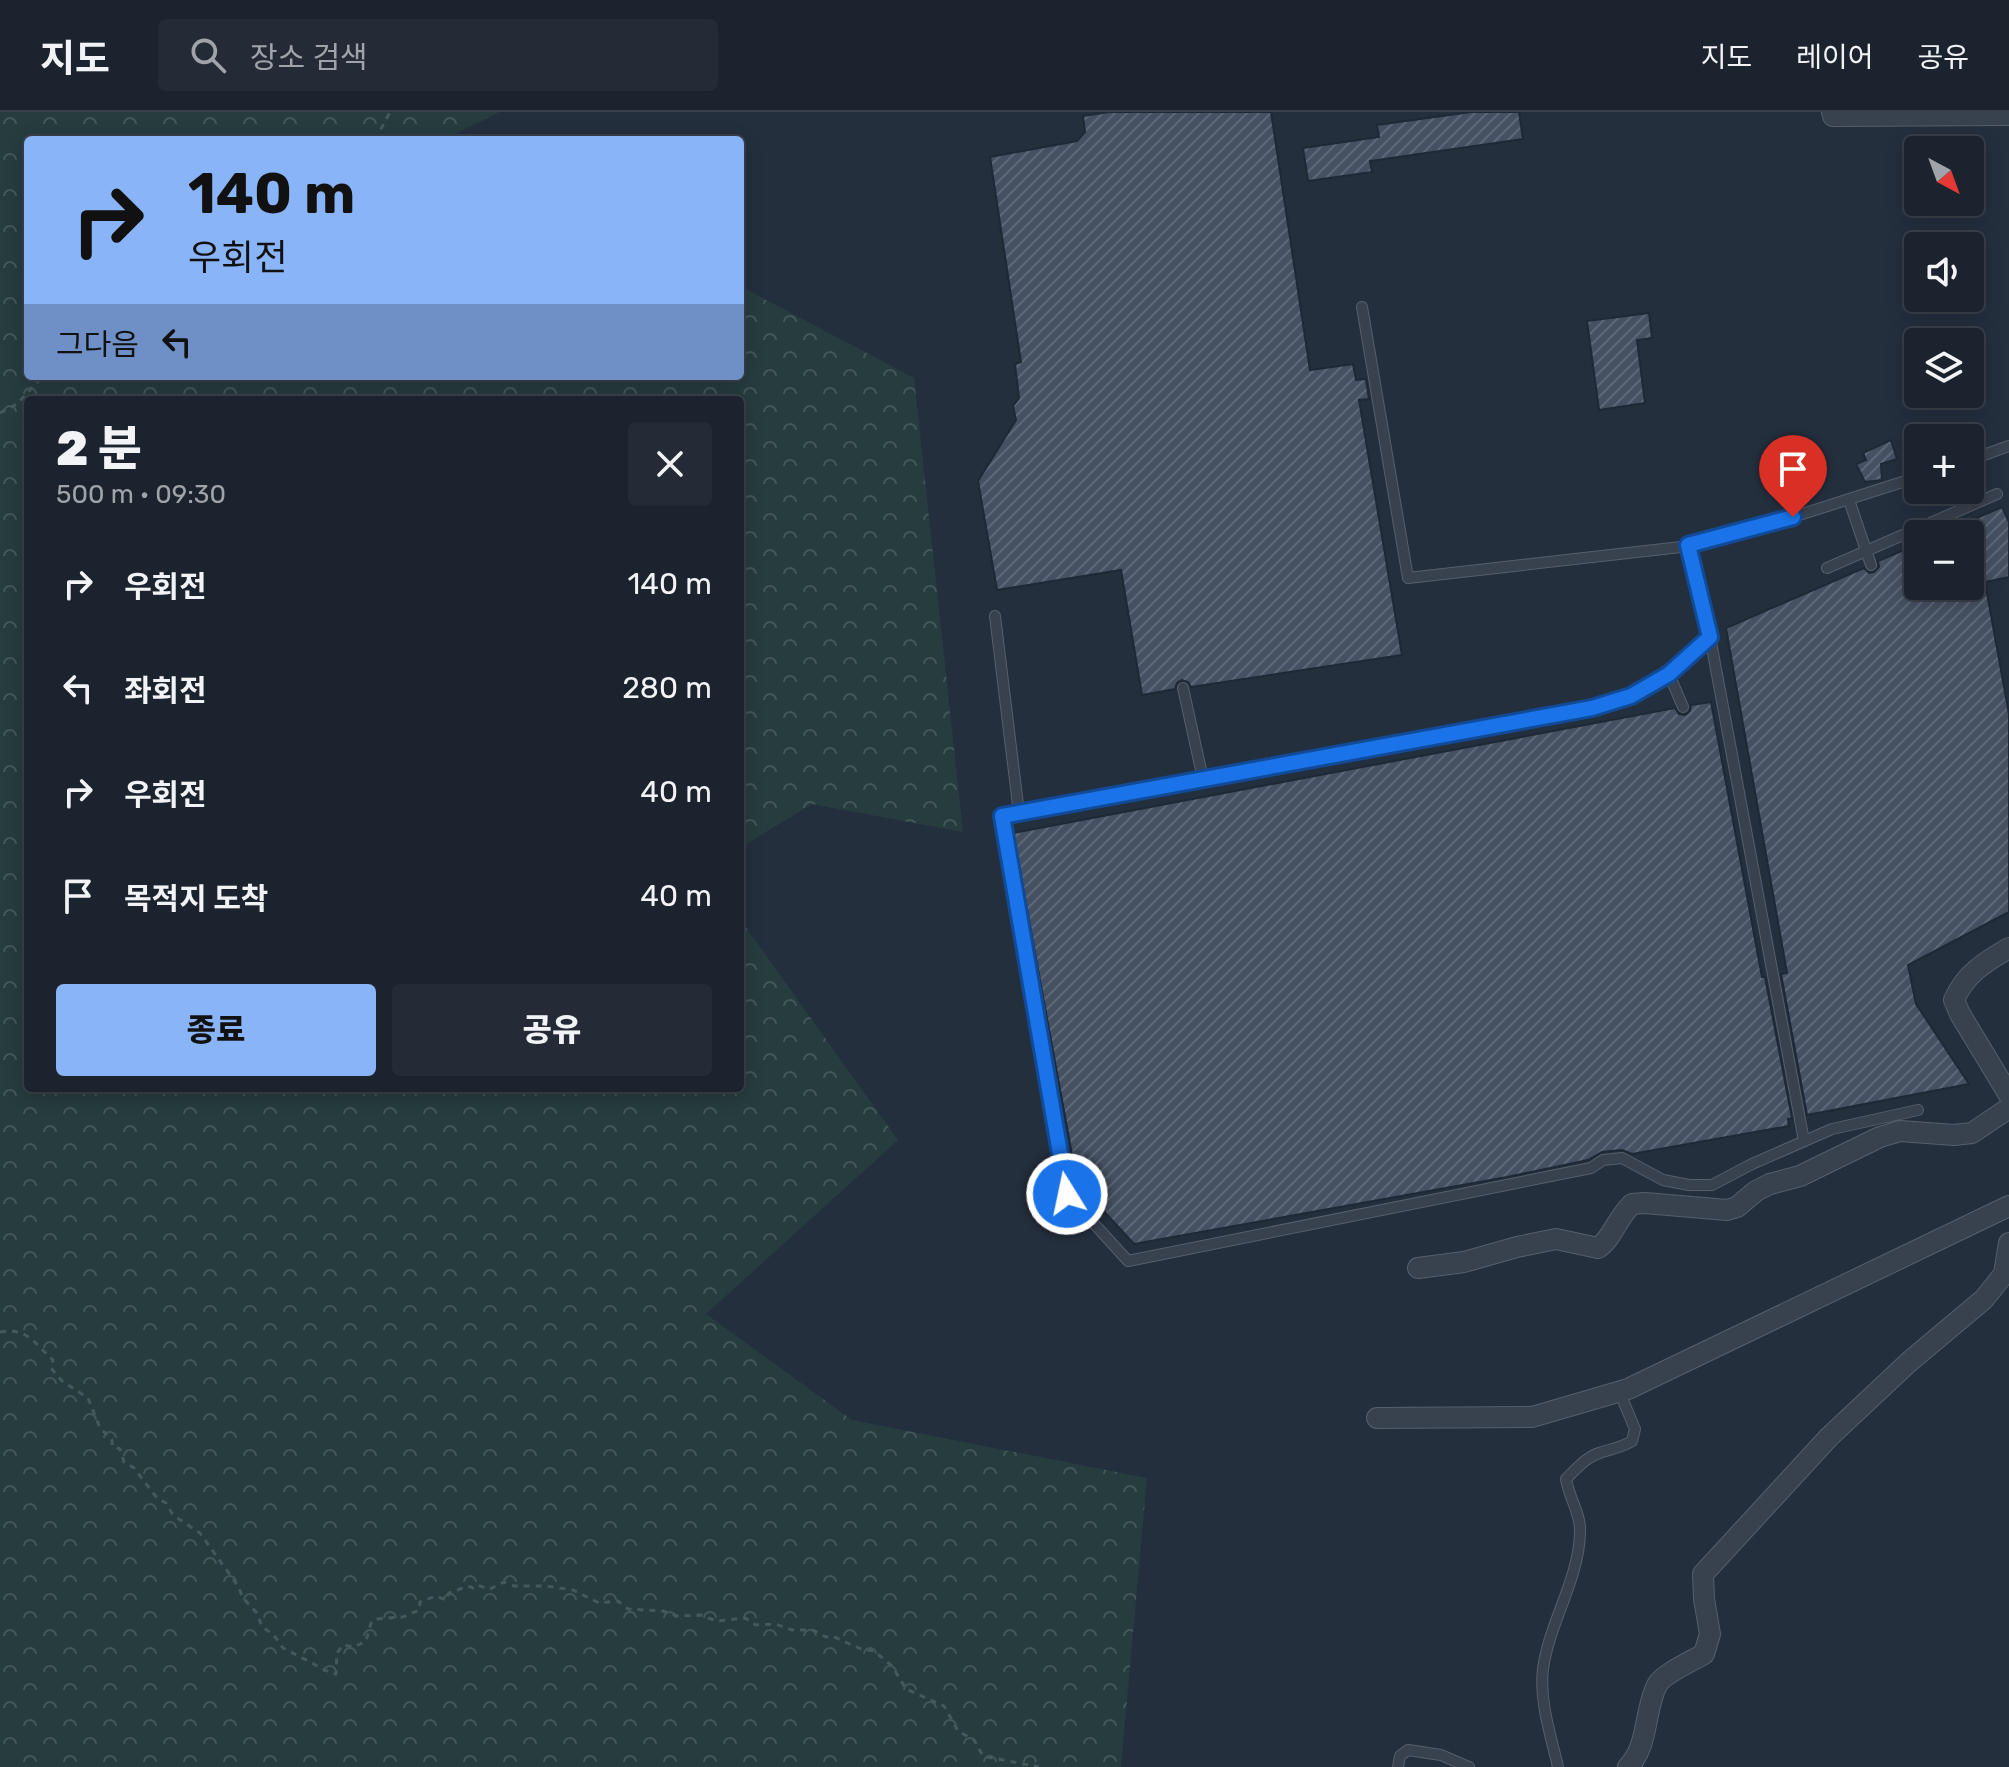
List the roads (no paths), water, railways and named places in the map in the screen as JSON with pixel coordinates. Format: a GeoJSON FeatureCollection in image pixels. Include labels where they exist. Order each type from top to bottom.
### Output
{"type":"FeatureCollection","features":[{"type":"Feature","properties":{"kind":"street"},"geometry":{"type":"LineString","coordinates":[[1832,114],[2009,115]]}},
{"type":"Feature","properties":{"kind":"street"},"geometry":{"type":"LineString","coordinates":[[2009,948],[1977,968],[1961,983],[1954,1000],[2009,1095]]}},
{"type":"Feature","properties":{"kind":"street"},"geometry":{"type":"LineString","coordinates":[[1418,1268],[1464,1262],[1556,1239],[1598,1248],[1608,1240],[1612,1227],[1632,1204],[1727,1210],[1737,1207],[1770,1184],[1800,1176],[1880,1137],[1900,1131],[1954,1135],[1972,1133],[2009,1108]]}},
{"type":"Feature","properties":{"kind":"street"},"geometry":{"type":"LineString","coordinates":[[1377,1418],[1532,1417],[1619,1391],[2009,1206]]}},
{"type":"Feature","properties":{"kind":"street"},"geometry":{"type":"LineString","coordinates":[[1628,1767],[1640,1746],[1657,1685],[1664,1677],[1704,1654],[1710,1634],[1703,1574],[1829,1437],[1909,1362],[1984,1299],[2004,1274],[2009,1243]]}},
{"type":"Feature","properties":{"kind":"lane"},"geometry":{"type":"LineString","coordinates":[[1362,307],[1408,578],[1688,545],[1904,482]]}},
{"type":"Feature","properties":{"kind":"lane"},"geometry":{"type":"LineString","coordinates":[[1984,455],[2009,446]]}},
{"type":"Feature","properties":{"kind":"lane"},"geometry":{"type":"LineString","coordinates":[[1827,568],[1997,494]]}},
{"type":"Feature","properties":{"kind":"lane"},"geometry":{"type":"LineString","coordinates":[[1849,500],[1871,565]]}},
{"type":"Feature","properties":{"kind":"lane"},"geometry":{"type":"LineString","coordinates":[[1688,545],[1710,637],[1804,1141]]}},
{"type":"Feature","properties":{"kind":"lane"},"geometry":{"type":"LineString","coordinates":[[995,616],[1019,813]]}},
{"type":"Feature","properties":{"kind":"lane"},"geometry":{"type":"LineString","coordinates":[[1710,637],[1669,674],[1631,696],[1592,708],[1002,816],[1067,1194],[1128,1261],[1591,1168],[1603,1160],[1622,1158],[1663,1180],[1712,1185],[1832,1129],[1918,1110]]}},
{"type":"Feature","properties":{"kind":"lane"},"geometry":{"type":"LineString","coordinates":[[1669,674],[1683,707]]}},
{"type":"Feature","properties":{"kind":"lane"},"geometry":{"type":"LineString","coordinates":[[1183,688],[1203,779]]}},
{"type":"Feature","properties":{"kind":"lane"},"geometry":{"type":"LineString","coordinates":[[1558,1767],[1544,1699],[1543,1671],[1572,1574],[1580,1534],[1579,1517],[1569,1497],[1566,1479],[1582,1463],[1597,1454],[1621,1448],[1632,1441],[1635,1429],[1619,1391]]}},
{"type":"Feature","properties":{"kind":"lane"},"geometry":{"type":"LineString","coordinates":[[1398,1767],[1400,1756],[1408,1750],[1441,1755],[1469,1767]]}}]}
